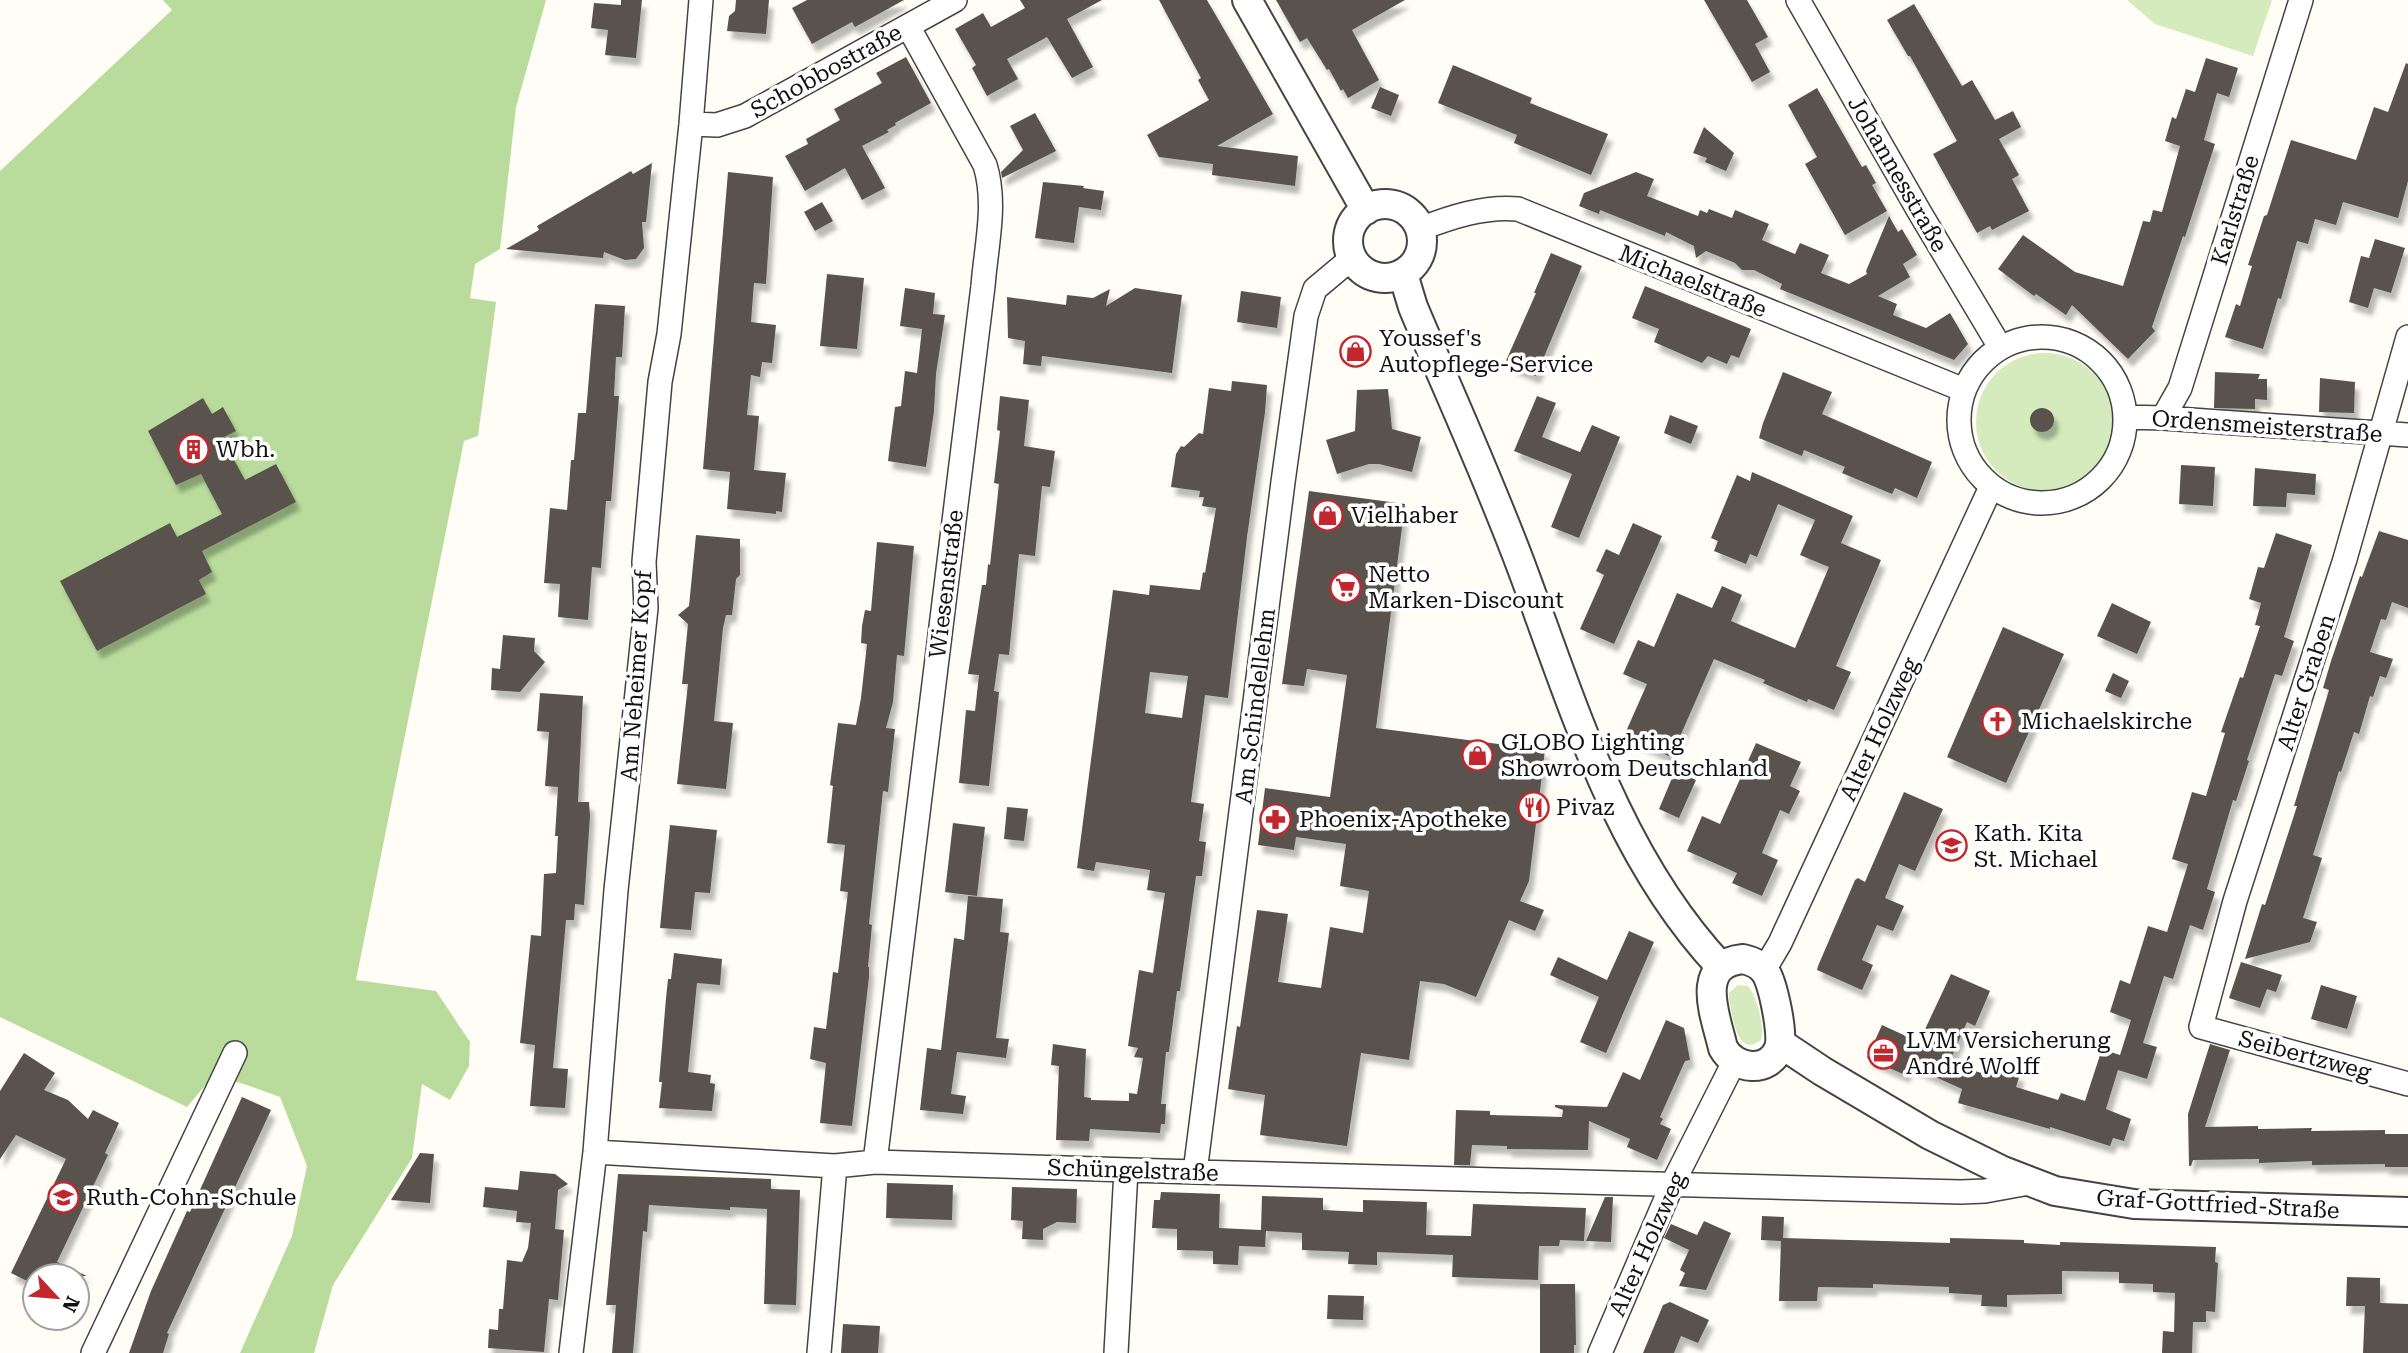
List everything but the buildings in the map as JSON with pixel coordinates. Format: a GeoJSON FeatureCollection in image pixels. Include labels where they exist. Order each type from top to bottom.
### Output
{"type":"FeatureCollection","features":[{"type":"Feature","properties":{"kind":"street","name":"Am Neheimer Kopf"},"geometry":{"type":"LineString","coordinates":[[570,1353],[595,1152],[616,890],[646,608],[644,562],[660,382],[669,334],[701,0]]}},
{"type":"Feature","properties":{"kind":"street","name":"Schobbostraße"},"geometry":{"type":"LineString","coordinates":[[691,124],[717,125],[746,116],[955,0]]}},
{"type":"Feature","properties":{"kind":"street"},"geometry":{"type":"LineString","coordinates":[[1247,0],[1366,210]]}},
{"type":"Feature","properties":{"kind":"street","name":"Johannesstraße"},"geometry":{"type":"LineString","coordinates":[[1798,0],[2000,347]]}},
{"type":"Feature","properties":{"kind":"street","name":"Karlstraße"},"geometry":{"type":"LineString","coordinates":[[2163,418],[2180,388],[2301,0]]}},
{"type":"Feature","properties":{"kind":"street","name":"Wiesenstraße"},"geometry":{"type":"LineString","coordinates":[[875,1162],[983,286],[991,202],[990,182],[985,165],[908,26]]}},
{"type":"Feature","properties":{"kind":"street"},"geometry":{"type":"LineString","coordinates":[[1376,206],[1398,207],[1407,212],[1420,229],[1422,242],[1419,255],[1413,266],[1403,274],[1388,278],[1374,277],[1361,270],[1352,258],[1348,237],[1357,216],[1366,210],[1376,206]]}},
{"type":"Feature","properties":{"kind":"street","name":"Michaelstraße"},"geometry":{"type":"LineString","coordinates":[[1420,229],[1469,213],[1518,209],[1964,390]]}},
{"type":"Feature","properties":{"kind":"street","name":"Am Schindellehm"},"geometry":{"type":"LineString","coordinates":[[1195,1172],[1280,502],[1307,316],[1315,289],[1352,258]]}},
{"type":"Feature","properties":{"kind":"street"},"geometry":{"type":"LineString","coordinates":[[1403,274],[1413,307],[1522,569],[1602,778],[1636,848],[1668,902],[1681,922],[1721,967]]}},
{"type":"Feature","properties":{"kind":"street"},"geometry":{"type":"LineString","coordinates":[[2047,337],[2070,341],[2092,353],[2110,372],[2116,383],[2121,393],[2125,417],[2121,445],[2111,467],[2096,484],[2077,496],[2056,503],[2022,501],[1991,487],[1969,461],[1960,436],[1958,412],[1964,390],[1975,370],[2000,347],[2015,341],[2047,337]]}},
{"type":"Feature","properties":{"kind":"street","name":"Alter Graben"},"geometry":{"type":"LineString","coordinates":[[2201,1027],[2235,901],[2345,559],[2408,337]]}},
{"type":"Feature","properties":{"kind":"street","name":"Ordensmeisterstraße"},"geometry":{"type":"LineString","coordinates":[[2125,417],[2408,435]]}},
{"type":"Feature","properties":{"kind":"street","name":"Alter Holzweg"},"geometry":{"type":"LineString","coordinates":[[1764,970],[1786,931],[1991,487]]}},
{"type":"Feature","properties":{"kind":"street"},"geometry":{"type":"LineString","coordinates":[[1733,960],[1757,964],[1764,970],[1781,1033],[1780,1043],[1770,1060],[1748,1067],[1734,1062],[1723,1048],[1711,995],[1712,979],[1721,967],[1733,960]]}},
{"type":"Feature","properties":{"kind":"street","name":"Seibertzweg"},"geometry":{"type":"LineString","coordinates":[[2201,1027],[2408,1084]]}},
{"type":"Feature","properties":{"kind":"street","name":"Graf-Gottfried-Straße"},"geometry":{"type":"LineString","coordinates":[[1780,1043],[1930,1135],[2029,1183],[2075,1195],[2134,1204],[2408,1212]]}},
{"type":"Feature","properties":{"kind":"street"},"geometry":{"type":"LineString","coordinates":[[93,1353],[235,1053]]}},
{"type":"Feature","properties":{"kind":"street","name":"Alter Holzweg"},"geometry":{"type":"LineString","coordinates":[[1600,1353],[1672,1185],[1734,1062]]}},
{"type":"Feature","properties":{"kind":"street","name":"Schüngelstraße"},"geometry":{"type":"LineString","coordinates":[[595,1152],[835,1166],[875,1162],[1672,1185]]}},
{"type":"Feature","properties":{"kind":"street"},"geometry":{"type":"LineString","coordinates":[[819,1353],[835,1166]]}},
{"type":"Feature","properties":{"kind":"street"},"geometry":{"type":"LineString","coordinates":[[1116,1353],[1126,1170]]}},
{"type":"Feature","properties":{"kind":"street","name":"Graf-Gottfried-Straße"},"geometry":{"type":"LineString","coordinates":[[1672,1185],[1961,1192],[1985,1191],[2029,1183]]}},
{"type":"Feature","properties":{"kind":"green space"},"geometry":{"type":"Polygon","coordinates":[[[163,0],[546,0],[516,107],[500,249],[475,264],[470,298],[496,302],[478,436],[464,441],[356,980],[436,991],[470,1042],[469,1066],[450,1100],[422,1084],[412,1158],[333,1285],[314,1353],[240,1353],[292,1236],[307,1166],[280,1097],[213,1076],[187,1107],[0,1017],[0,171],[172,10],[163,0]]]}},
{"type":"Feature","properties":{"kind":"green space"},"geometry":{"type":"Polygon","coordinates":[[[2127,0],[2272,0],[2253,56],[2155,24],[2127,0]]]}},
{"type":"Feature","properties":{"kind":"green space"},"geometry":{"type":"Polygon","coordinates":[[[2045,353],[2071,359],[2094,373],[2108,396],[2114,422],[2108,448],[2094,471],[2071,485],[2045,491],[2019,485],[1996,471],[1982,448],[1976,422],[1982,396],[1996,373],[2019,359],[2045,353]]]}},
{"type":"Feature","properties":{"kind":"green space"},"geometry":{"type":"Polygon","coordinates":[[[1738,985],[1748,986],[1759,1012],[1761,1040],[1753,1044],[1746,1044],[1741,1040],[1734,1024],[1729,993],[1738,985]]]}},
{"type":"Feature","properties":{"kind":"place","name":"Youssef's Autopflege-Service"},"geometry":{"type":"Point","coordinates":[1356,351]}},
{"type":"Feature","properties":{"kind":"place","name":"Wbh."},"geometry":{"type":"Point","coordinates":[193,449]}},
{"type":"Feature","properties":{"kind":"place","name":"Vielhaber"},"geometry":{"type":"Point","coordinates":[1328,515]}},
{"type":"Feature","properties":{"kind":"place","name":"Netto Marken-Discount"},"geometry":{"type":"Point","coordinates":[1345,587]}},
{"type":"Feature","properties":{"kind":"place","name":"Michaelskirche"},"geometry":{"type":"Point","coordinates":[1998,721]}},
{"type":"Feature","properties":{"kind":"place","name":"GLOBO Lighting Showroom Deutschland"},"geometry":{"type":"Point","coordinates":[1478,755]}},
{"type":"Feature","properties":{"kind":"place","name":"Pivaz"},"geometry":{"type":"Point","coordinates":[1533,807]}},
{"type":"Feature","properties":{"kind":"place","name":"Phoenix-Apotheke"},"geometry":{"type":"Point","coordinates":[1276,819]}},
{"type":"Feature","properties":{"kind":"place","name":"Kath. Kita St. Michael"},"geometry":{"type":"Point","coordinates":[1951,846]}},
{"type":"Feature","properties":{"kind":"place","name":"LVM Versicherung André Wolff"},"geometry":{"type":"Point","coordinates":[1883,1053]}},
{"type":"Feature","properties":{"kind":"place","name":"Ruth-Cohn-Schule"},"geometry":{"type":"Point","coordinates":[63,1197]}}]}
